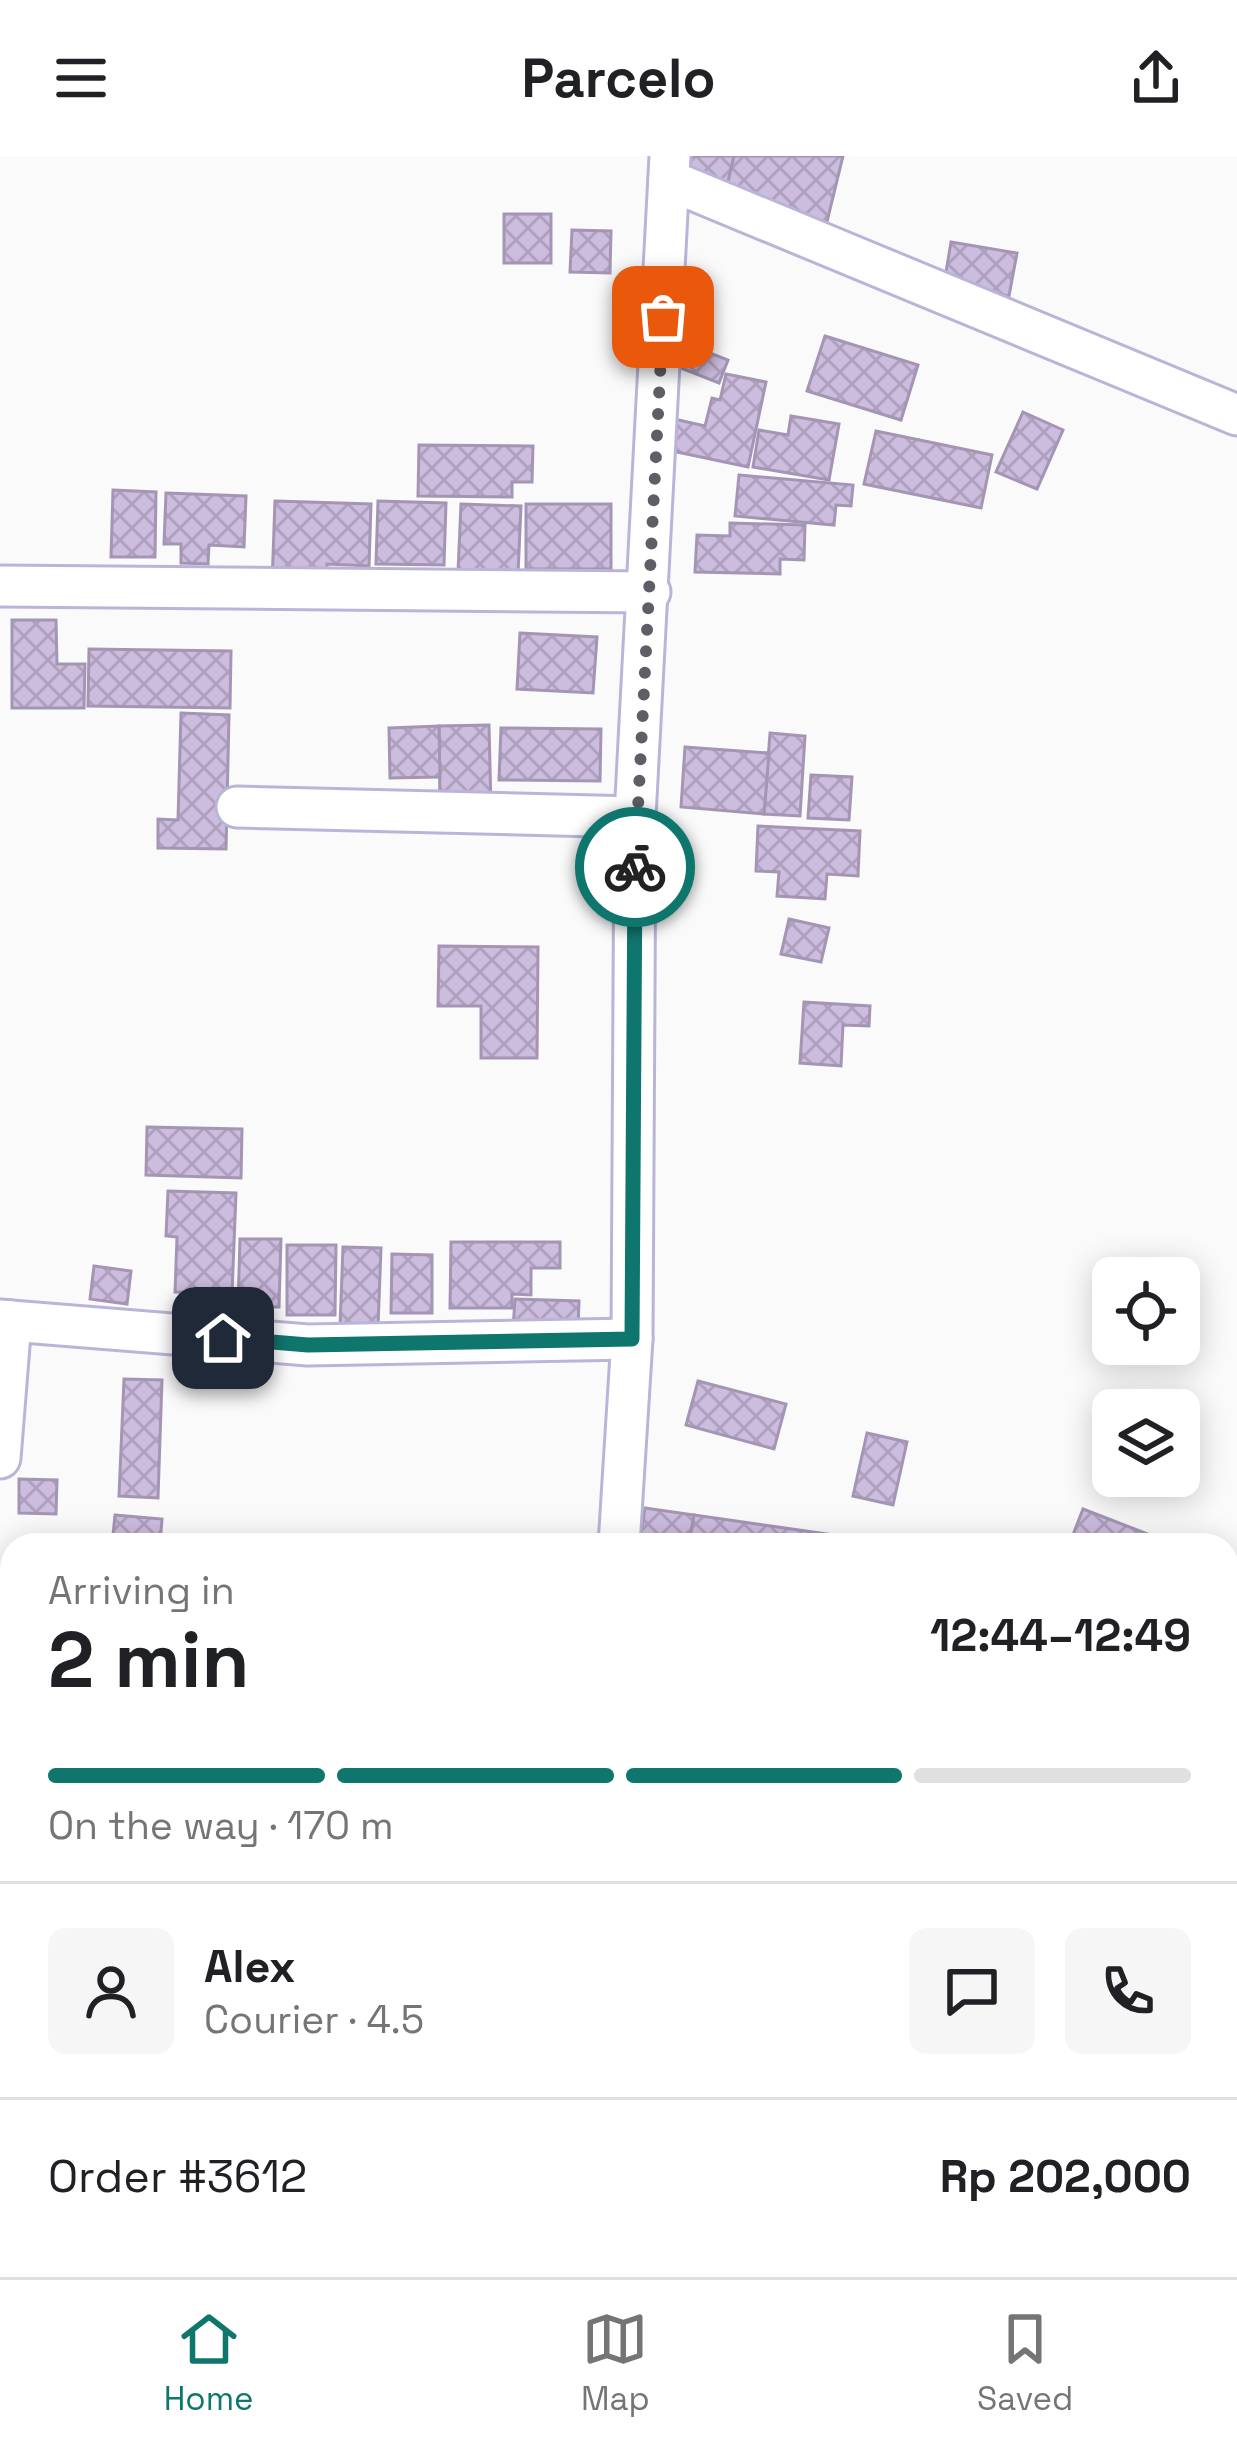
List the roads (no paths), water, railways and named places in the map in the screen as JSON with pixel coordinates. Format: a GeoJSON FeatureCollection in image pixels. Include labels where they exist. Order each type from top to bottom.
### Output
{"type":"FeatureCollection","features":[{"type":"Feature","properties":{"kind":"street"},"geometry":{"type":"LineString","coordinates":[[621,1533],[632,1339],[635,817],[669,168],[1237,415]]}},
{"type":"Feature","properties":{"kind":"street"},"geometry":{"type":"LineString","coordinates":[[0,586],[650,592]]}},
{"type":"Feature","properties":{"kind":"street"},"geometry":{"type":"LineString","coordinates":[[237,808],[635,817]]}},
{"type":"Feature","properties":{"kind":"street"},"geometry":{"type":"LineString","coordinates":[[0,1458],[5,1320],[308,1345],[632,1339]]}}]}
